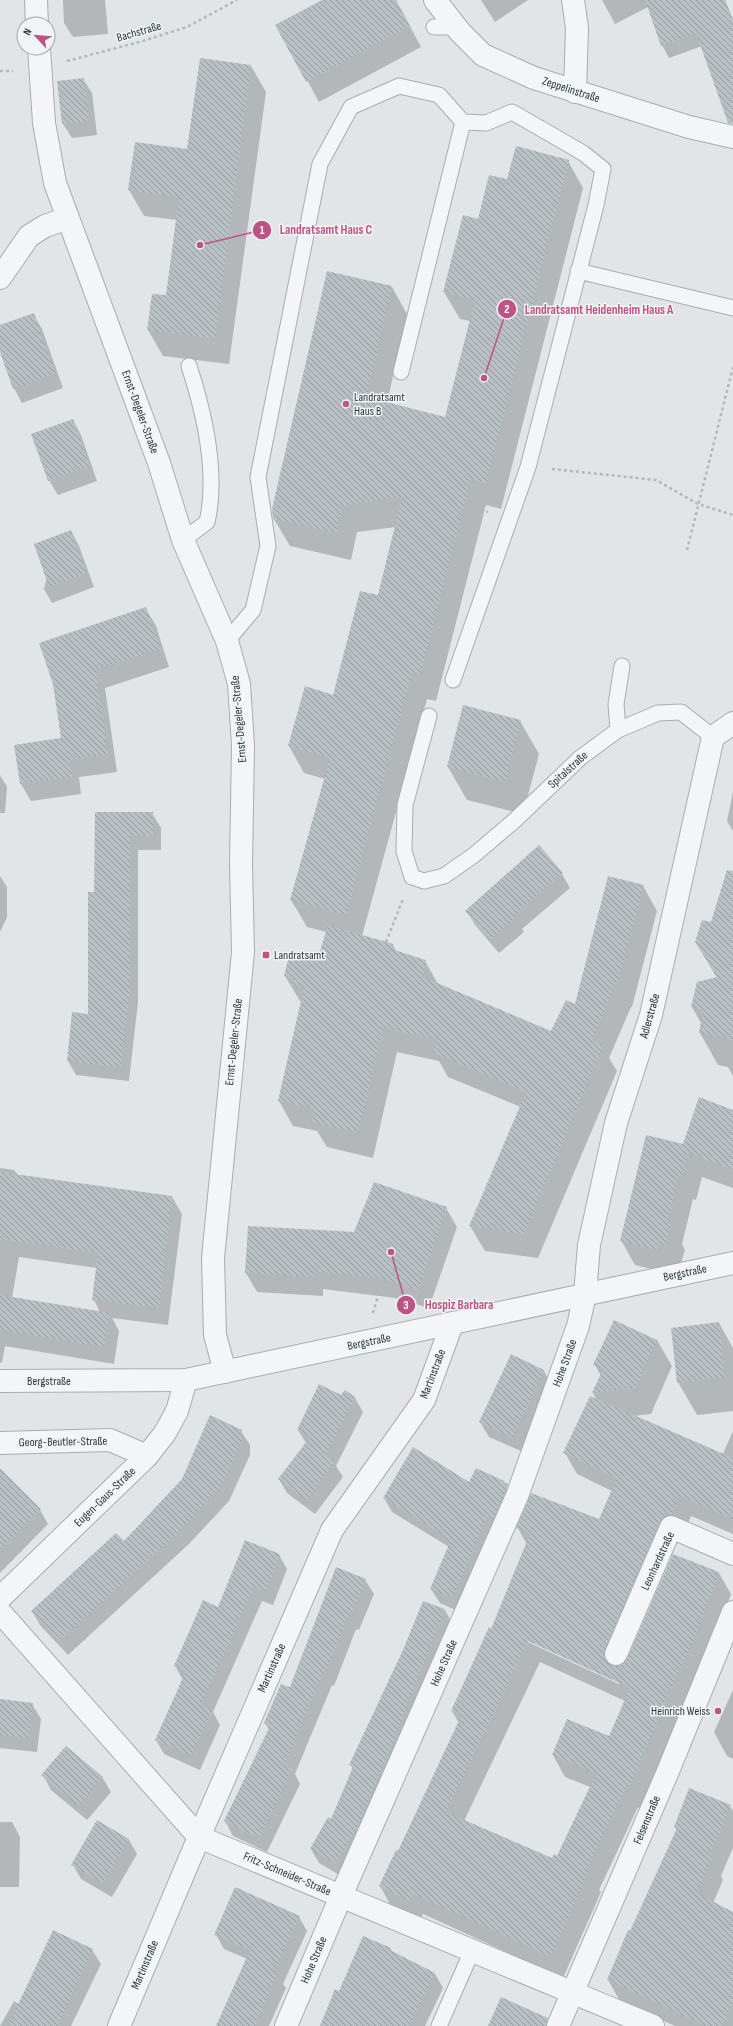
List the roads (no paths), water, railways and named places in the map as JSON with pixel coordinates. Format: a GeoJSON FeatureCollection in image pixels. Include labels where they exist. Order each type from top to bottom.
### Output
{"type":"FeatureCollection","features":[{"type":"Feature","properties":{"kind":"street"},"geometry":{"type":"LineString","coordinates":[[36,0],[37,16]]}},
{"type":"Feature","properties":{"kind":"street","name":"Zeppelinstraße"},"geometry":{"type":"LineString","coordinates":[[435,0],[483,55],[534,78],[575,92],[689,127],[733,137]]}},
{"type":"Feature","properties":{"kind":"street"},"geometry":{"type":"LineString","coordinates":[[573,0],[577,28],[575,92]]}},
{"type":"Feature","properties":{"kind":"street","name":"Ernst-Degeler-Straße"},"geometry":{"type":"LineString","coordinates":[[40,58],[48,150],[55,183],[159,463],[183,540],[227,641],[239,684],[243,745],[243,952],[213,1258],[215,1335],[225,1372]]}},
{"type":"Feature","properties":{"kind":"street"},"geometry":{"type":"LineString","coordinates":[[0,278],[29,236],[45,226],[68,218]]}},
{"type":"Feature","properties":{"kind":"street"},"geometry":{"type":"LineString","coordinates":[[713,737],[733,723]]}},
{"type":"Feature","properties":{"kind":"street","name":"Adlerstraße"},"geometry":{"type":"LineString","coordinates":[[585,1294],[589,1245],[616,1123],[652,1015],[713,737]]}},
{"type":"Feature","properties":{"kind":"street","name":"Bergstraße"},"geometry":{"type":"LineString","coordinates":[[0,1381],[186,1380],[733,1263]]}},
{"type":"Feature","properties":{"kind":"street","name":"Hohe Straße"},"geometry":{"type":"LineString","coordinates":[[286,2026],[341,1896],[517,1496],[578,1326],[585,1294]]}},
{"type":"Feature","properties":{"kind":"street","name":"Martinstraße"},"geometry":{"type":"LineString","coordinates":[[119,2026],[332,1530],[424,1400],[452,1324]]}},
{"type":"Feature","properties":{"kind":"street","name":"Eugen-Gaus-Straße"},"geometry":{"type":"LineString","coordinates":[[0,1598],[147,1456],[165,1433],[177,1411],[186,1380]]}},
{"type":"Feature","properties":{"kind":"street","name":"Georg-Beutler-Straße"},"geometry":{"type":"LineString","coordinates":[[0,1443],[110,1440],[147,1456]]}},
{"type":"Feature","properties":{"kind":"street","name":"Leonhardstraße"},"geometry":{"type":"LineString","coordinates":[[616,1654],[671,1527],[733,1554]]}},
{"type":"Feature","properties":{"kind":"street","name":"Fritz-Schneider-Straße"},"geometry":{"type":"LineString","coordinates":[[0,1612],[199,1837],[653,2026]]}},
{"type":"Feature","properties":{"kind":"street","name":"Felsenstraße"},"geometry":{"type":"LineString","coordinates":[[558,2026],[669,1769],[733,1612]]}},
{"type":"Feature","properties":{"kind":"lane"},"geometry":{"type":"LineString","coordinates":[[434,27],[457,27]]}},
{"type":"Feature","properties":{"kind":"lane"},"geometry":{"type":"LineString","coordinates":[[227,641],[253,610],[268,546],[258,477],[320,164],[351,106],[399,86],[439,95],[463,122],[486,123],[512,112],[583,153],[603,169],[596,205],[528,467],[453,680]]}},
{"type":"Feature","properties":{"kind":"lane"},"geometry":{"type":"LineString","coordinates":[[400,372],[463,122]]}},
{"type":"Feature","properties":{"kind":"lane"},"geometry":{"type":"LineString","coordinates":[[578,271],[733,308]]}},
{"type":"Feature","properties":{"kind":"lane"},"geometry":{"type":"LineString","coordinates":[[183,540],[207,522],[212,502],[209,454],[198,393],[190,366]]}},
{"type":"Feature","properties":{"kind":"lane"},"geometry":{"type":"LineString","coordinates":[[618,730],[616,704],[622,666]]}},
{"type":"Feature","properties":{"kind":"lane","name":"Spitalstraße"},"geometry":{"type":"LineString","coordinates":[[429,716],[405,805],[404,851],[412,877],[424,881],[444,876],[474,855],[514,821],[580,758],[618,730],[658,713],[681,712],[713,737]]}},
{"type":"Feature","properties":{"kind":"lane"},"geometry":{"type":"LineString","coordinates":[[439,2026],[472,1951]]}},
{"type":"Feature","properties":{"kind":"place","name":"Landratsamt Haus C"},"geometry":{"type":"Point","coordinates":[200,245]}},
{"type":"Feature","properties":{"kind":"place","name":"Landratsamt Heidenheim Haus A"},"geometry":{"type":"Point","coordinates":[484,378]}},
{"type":"Feature","properties":{"kind":"place","name":"Landratsamt Haus B"},"geometry":{"type":"Point","coordinates":[346,404]}},
{"type":"Feature","properties":{"kind":"place","name":"Landratsamt"},"geometry":{"type":"Point","coordinates":[266,955]}},
{"type":"Feature","properties":{"kind":"place","name":"Hospiz Barbara"},"geometry":{"type":"Point","coordinates":[391,1252]}},
{"type":"Feature","properties":{"kind":"place","name":"Heinrich Weiss"},"geometry":{"type":"Point","coordinates":[718,1711]}}]}
